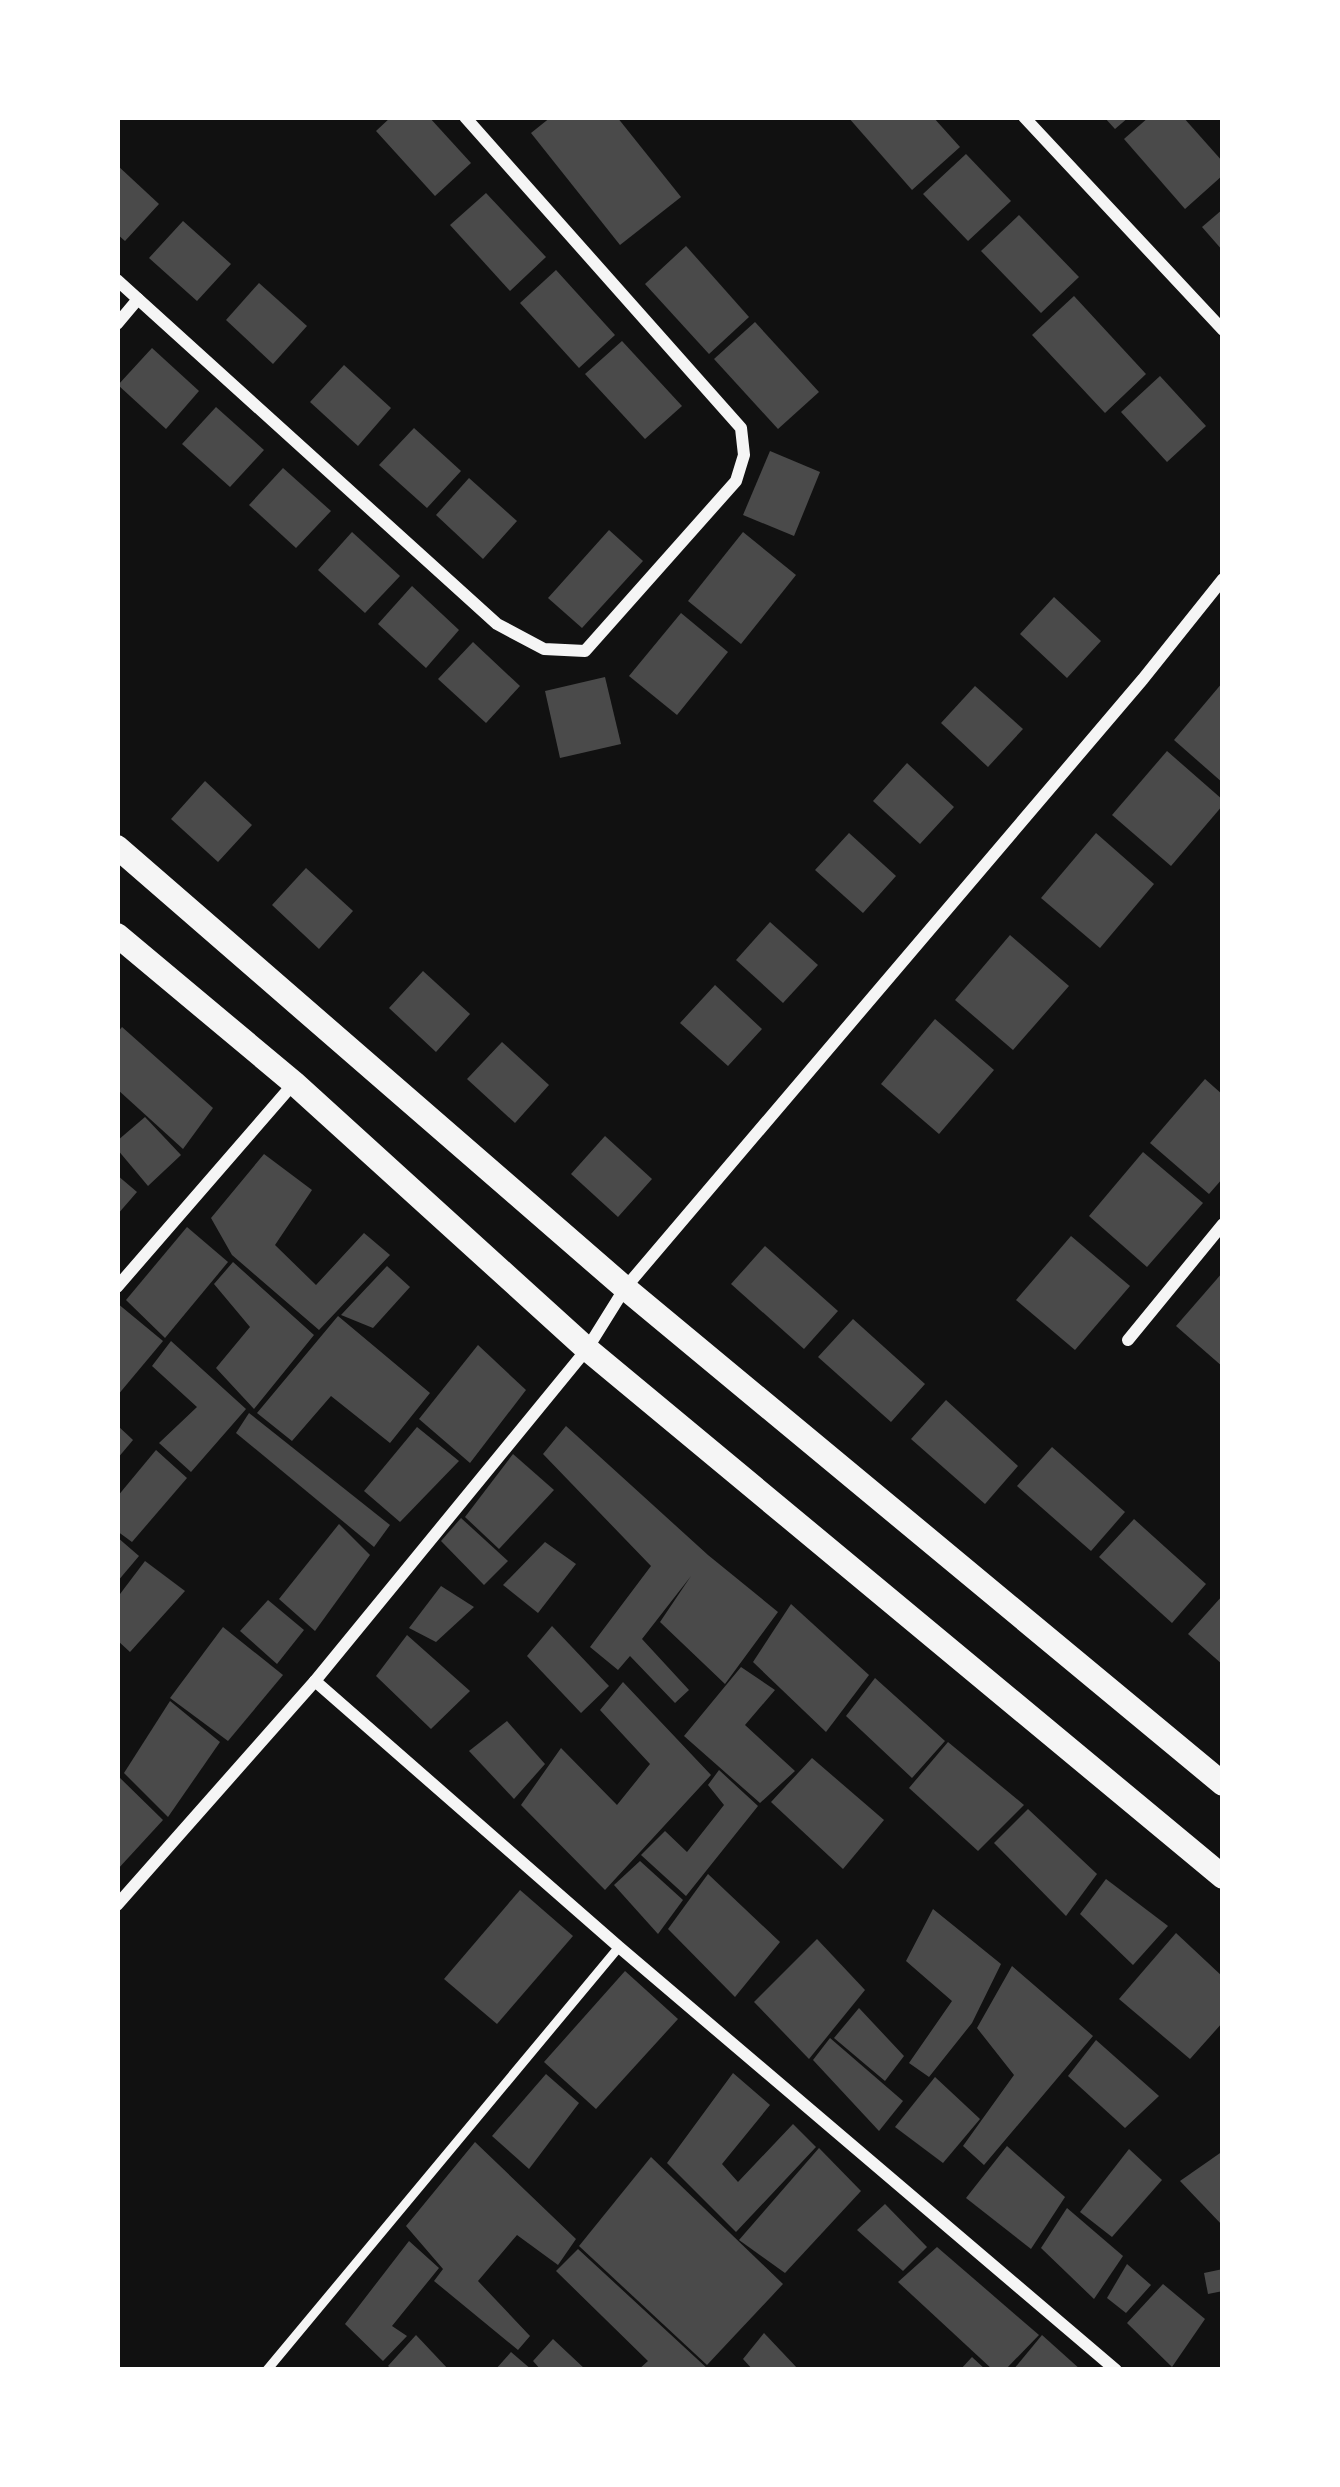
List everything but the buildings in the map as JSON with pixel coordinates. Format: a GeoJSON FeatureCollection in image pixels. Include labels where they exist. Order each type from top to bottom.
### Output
{"type":"FeatureCollection","features":[{"type":"Feature","properties":{"kind":"main road"},"geometry":{"type":"LineString","coordinates":[[117,847],[625,1288],[1223,1784]]}},
{"type":"Feature","properties":{"kind":"main road"},"geometry":{"type":"LineString","coordinates":[[117,935],[294,1083],[587,1349],[1223,1877]]}},
{"type":"Feature","properties":{"kind":"street"},"geometry":{"type":"LineString","coordinates":[[1024,117],[1223,330]]}},
{"type":"Feature","properties":{"kind":"street"},"geometry":{"type":"LineString","coordinates":[[117,280],[496,624],[544,649],[585,651],[736,481],[745,454],[741,428],[475,120]]}},
{"type":"Feature","properties":{"kind":"street"},"geometry":{"type":"LineString","coordinates":[[117,324],[138,299]]}},
{"type":"Feature","properties":{"kind":"street"},"geometry":{"type":"LineString","coordinates":[[117,1905],[315,1681],[587,1349],[625,1288],[1223,579]]}},
{"type":"Feature","properties":{"kind":"street"},"geometry":{"type":"LineString","coordinates":[[117,1287],[294,1083]]}},
{"type":"Feature","properties":{"kind":"street"},"geometry":{"type":"LineString","coordinates":[[1128,1340],[1223,1224]]}},
{"type":"Feature","properties":{"kind":"street"},"geometry":{"type":"LineString","coordinates":[[315,1681],[1116,2370]]}},
{"type":"Feature","properties":{"kind":"lane"},"geometry":{"type":"LineString","coordinates":[[267,2370],[619,1947]]}}]}
